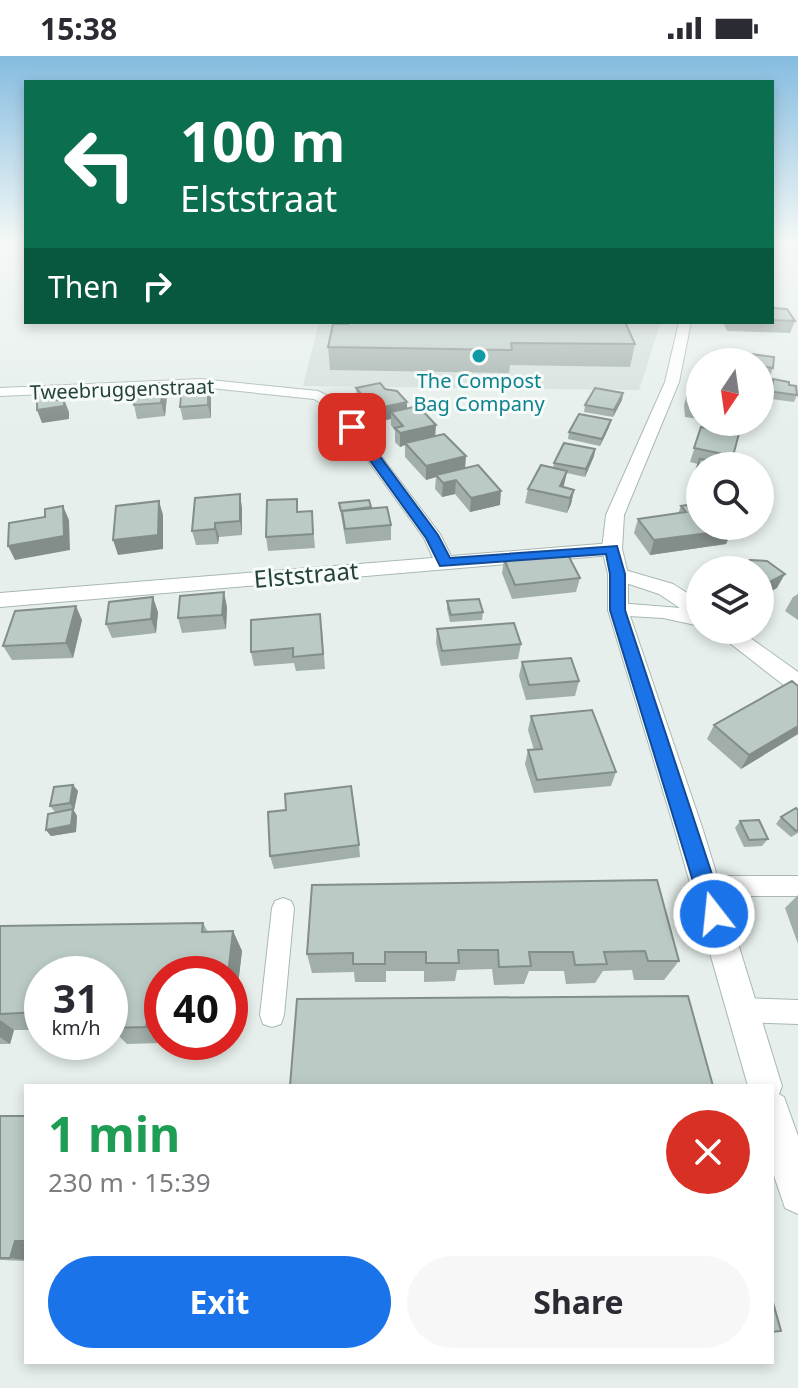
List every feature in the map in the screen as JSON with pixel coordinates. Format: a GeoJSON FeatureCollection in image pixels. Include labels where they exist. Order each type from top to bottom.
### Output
{"type":"FeatureCollection","features":[{"type":"Feature","properties":{"kind":"street"},"geometry":{"type":"LineString","coordinates":[[685,324],[672,382],[615,515],[618,610],[706,886],[764,1084]]}},
{"type":"Feature","properties":{"kind":"street","name":"Tweebruggenstraat"},"geometry":{"type":"LineString","coordinates":[[0,392],[201,383],[318,395],[335,405],[433,538],[445,563]]}},
{"type":"Feature","properties":{"kind":"street"},"geometry":{"type":"LineString","coordinates":[[615,562],[686,602]]}},
{"type":"Feature","properties":{"kind":"street","name":"Elststraat"},"geometry":{"type":"LineString","coordinates":[[0,600],[445,563],[615,562]]}},
{"type":"Feature","properties":{"kind":"street"},"geometry":{"type":"LineString","coordinates":[[618,610],[663,611],[686,616]]}},
{"type":"Feature","properties":{"kind":"street"},"geometry":{"type":"LineString","coordinates":[[743,644],[798,684]]}},
{"type":"Feature","properties":{"kind":"street"},"geometry":{"type":"LineString","coordinates":[[774,1114],[793,1160],[798,1195]]}},
{"type":"Feature","properties":{"kind":"lane"},"geometry":{"type":"LineString","coordinates":[[706,886],[798,886]]}},
{"type":"Feature","properties":{"kind":"lane"},"geometry":{"type":"LineString","coordinates":[[272,1015],[283,908]]}},
{"type":"Feature","properties":{"kind":"lane"},"geometry":{"type":"LineString","coordinates":[[742,1010],[798,1012]]}},
{"type":"Feature","properties":{"kind":"shaded area"},"geometry":{"type":"Polygon","coordinates":[[[318,324],[660,324],[639,390],[303,386],[318,324]]]}},
{"type":"Feature","properties":{"kind":"building"},"geometry":{"type":"Polygon","coordinates":[[[774,308],[787,309],[795,321],[774,320],[774,308]]]}},
{"type":"Feature","properties":{"kind":"building"},"geometry":{"type":"Polygon","coordinates":[[[333,324],[626,324],[635,344],[511,343],[512,350],[328,347],[333,324]]]}},
{"type":"Feature","properties":{"kind":"building"},"geometry":{"type":"Polygon","coordinates":[[[774,379],[796,386],[797,395],[774,392],[774,379]]]}},
{"type":"Feature","properties":{"kind":"building"},"geometry":{"type":"Polygon","coordinates":[[[164,383],[161,403],[134,405],[136,389],[142,388],[143,384],[164,383]]]}},
{"type":"Feature","properties":{"kind":"building"},"geometry":{"type":"Polygon","coordinates":[[[380,383],[385,389],[397,391],[407,402],[374,409],[356,388],[380,383]]]}},
{"type":"Feature","properties":{"kind":"building"},"geometry":{"type":"Polygon","coordinates":[[[208,384],[208,405],[180,407],[182,386],[208,384]]]}},
{"type":"Feature","properties":{"kind":"building"},"geometry":{"type":"Polygon","coordinates":[[[595,388],[623,393],[614,410],[585,405],[595,388]]]}},
{"type":"Feature","properties":{"kind":"building"},"geometry":{"type":"Polygon","coordinates":[[[56,391],[56,400],[64,399],[64,406],[37,410],[37,393],[56,391]]]}},
{"type":"Feature","properties":{"kind":"building"},"geometry":{"type":"Polygon","coordinates":[[[418,406],[436,425],[400,433],[395,428],[403,426],[391,412],[418,406]]]}},
{"type":"Feature","properties":{"kind":"building"},"geometry":{"type":"Polygon","coordinates":[[[579,414],[611,420],[602,439],[569,432],[579,414]]]}},
{"type":"Feature","properties":{"kind":"building"},"geometry":{"type":"Polygon","coordinates":[[[444,434],[466,456],[426,466],[405,443],[444,434]]]}},
{"type":"Feature","properties":{"kind":"building"},"geometry":{"type":"Polygon","coordinates":[[[698,436],[738,436],[734,452],[694,448],[698,436]]]}},
{"type":"Feature","properties":{"kind":"building"},"geometry":{"type":"Polygon","coordinates":[[[564,443],[595,449],[586,469],[554,463],[564,443]]]}},
{"type":"Feature","properties":{"kind":"building"},"geometry":{"type":"Polygon","coordinates":[[[478,465],[501,491],[471,498],[456,480],[443,483],[436,475],[478,465]]]}},
{"type":"Feature","properties":{"kind":"building"},"geometry":{"type":"Polygon","coordinates":[[[541,465],[567,471],[560,486],[574,490],[570,498],[528,489],[541,465]]]}},
{"type":"Feature","properties":{"kind":"building"},"geometry":{"type":"Polygon","coordinates":[[[240,494],[240,521],[215,523],[215,529],[192,531],[195,498],[240,494]]]}},
{"type":"Feature","properties":{"kind":"building"},"geometry":{"type":"Polygon","coordinates":[[[297,499],[297,512],[312,511],[313,534],[266,537],[267,500],[297,499]]]}},
{"type":"Feature","properties":{"kind":"building"},"geometry":{"type":"Polygon","coordinates":[[[369,500],[371,507],[341,511],[339,503],[369,500]]]}},
{"type":"Feature","properties":{"kind":"building"},"geometry":{"type":"Polygon","coordinates":[[[159,501],[158,535],[113,540],[116,506],[159,501]]]}},
{"type":"Feature","properties":{"kind":"building"},"geometry":{"type":"Polygon","coordinates":[[[63,506],[64,536],[8,546],[9,523],[45,517],[45,509],[63,506]]]}},
{"type":"Feature","properties":{"kind":"building"},"geometry":{"type":"Polygon","coordinates":[[[387,507],[391,525],[345,529],[342,511],[387,507]]]}},
{"type":"Feature","properties":{"kind":"building"},"geometry":{"type":"Polygon","coordinates":[[[686,512],[686,536],[654,540],[638,519],[686,512]]]}},
{"type":"Feature","properties":{"kind":"building"},"geometry":{"type":"Polygon","coordinates":[[[567,553],[580,578],[515,585],[504,559],[567,553]]]}},
{"type":"Feature","properties":{"kind":"building"},"geometry":{"type":"Polygon","coordinates":[[[774,566],[785,574],[774,580],[774,566]]]}},
{"type":"Feature","properties":{"kind":"building"},"geometry":{"type":"Polygon","coordinates":[[[224,592],[222,615],[178,618],[180,596],[224,592]]]}},
{"type":"Feature","properties":{"kind":"building"},"geometry":{"type":"Polygon","coordinates":[[[153,597],[151,619],[106,624],[109,602],[153,597]]]}},
{"type":"Feature","properties":{"kind":"building"},"geometry":{"type":"Polygon","coordinates":[[[479,599],[483,612],[451,615],[447,601],[479,599]]]}},
{"type":"Feature","properties":{"kind":"building"},"geometry":{"type":"Polygon","coordinates":[[[76,606],[66,643],[3,646],[15,611],[76,606]]]}},
{"type":"Feature","properties":{"kind":"building"},"geometry":{"type":"Polygon","coordinates":[[[320,614],[323,654],[293,657],[293,648],[251,652],[251,620],[320,614]]]}},
{"type":"Feature","properties":{"kind":"building"},"geometry":{"type":"Polygon","coordinates":[[[514,623],[521,644],[442,651],[437,629],[514,623]]]}},
{"type":"Feature","properties":{"kind":"building"},"geometry":{"type":"Polygon","coordinates":[[[571,658],[579,681],[529,685],[522,662],[571,658]]]}},
{"type":"Feature","properties":{"kind":"building"},"geometry":{"type":"Polygon","coordinates":[[[792,681],[798,686],[798,726],[749,755],[714,725],[792,681]]]}},
{"type":"Feature","properties":{"kind":"building"},"geometry":{"type":"Polygon","coordinates":[[[592,710],[616,772],[537,780],[528,750],[542,749],[531,716],[592,710]]]}},
{"type":"Feature","properties":{"kind":"building"},"geometry":{"type":"Polygon","coordinates":[[[73,785],[70,803],[50,806],[54,787],[73,785]]]}},
{"type":"Feature","properties":{"kind":"building"},"geometry":{"type":"Polygon","coordinates":[[[351,786],[359,845],[270,856],[268,812],[286,810],[285,794],[351,786]]]}},
{"type":"Feature","properties":{"kind":"building"},"geometry":{"type":"Polygon","coordinates":[[[796,808],[798,830],[796,831],[781,817],[796,808]]]}},
{"type":"Feature","properties":{"kind":"building"},"geometry":{"type":"Polygon","coordinates":[[[73,809],[71,825],[46,830],[48,814],[73,809]]]}},
{"type":"Feature","properties":{"kind":"building"},"geometry":{"type":"Polygon","coordinates":[[[759,820],[768,839],[749,840],[740,821],[759,820]]]}},
{"type":"Feature","properties":{"kind":"building"},"geometry":{"type":"Polygon","coordinates":[[[657,880],[679,961],[648,961],[645,951],[604,952],[607,964],[575,965],[573,952],[529,952],[531,966],[499,967],[498,950],[458,950],[459,963],[426,963],[426,952],[385,952],[385,964],[353,964],[353,953],[307,954],[312,885],[657,880]]]}},
{"type":"Feature","properties":{"kind":"building"},"geometry":{"type":"Polygon","coordinates":[[[203,923],[202,932],[233,931],[230,956],[144,956],[144,1027],[128,1028],[128,956],[24,956],[24,1013],[0,1014],[0,926],[203,923]]]}},
{"type":"Feature","properties":{"kind":"building"},"geometry":{"type":"Polygon","coordinates":[[[688,996],[712,1084],[290,1084],[297,999],[688,996]]]}},
{"type":"Feature","properties":{"kind":"building"},"geometry":{"type":"Polygon","coordinates":[[[0,1116],[24,1116],[24,1241],[15,1241],[10,1258],[0,1258],[0,1116]]]}},
{"type":"Feature","properties":{"kind":"building"},"geometry":{"type":"Polygon","coordinates":[[[774,1306],[781,1331],[774,1332],[774,1306]]]}},
{"type":"Feature","properties":{"kind":"place","name":"The Compost Bag Company"},"geometry":{"type":"Point","coordinates":[479,356]}},
{"type":"Feature","properties":{"kind":"route"},"geometry":{"type":"LineString","coordinates":[[352,427],[433,538],[445,563],[612,549],[618,574],[618,610],[714,914]]}}]}
